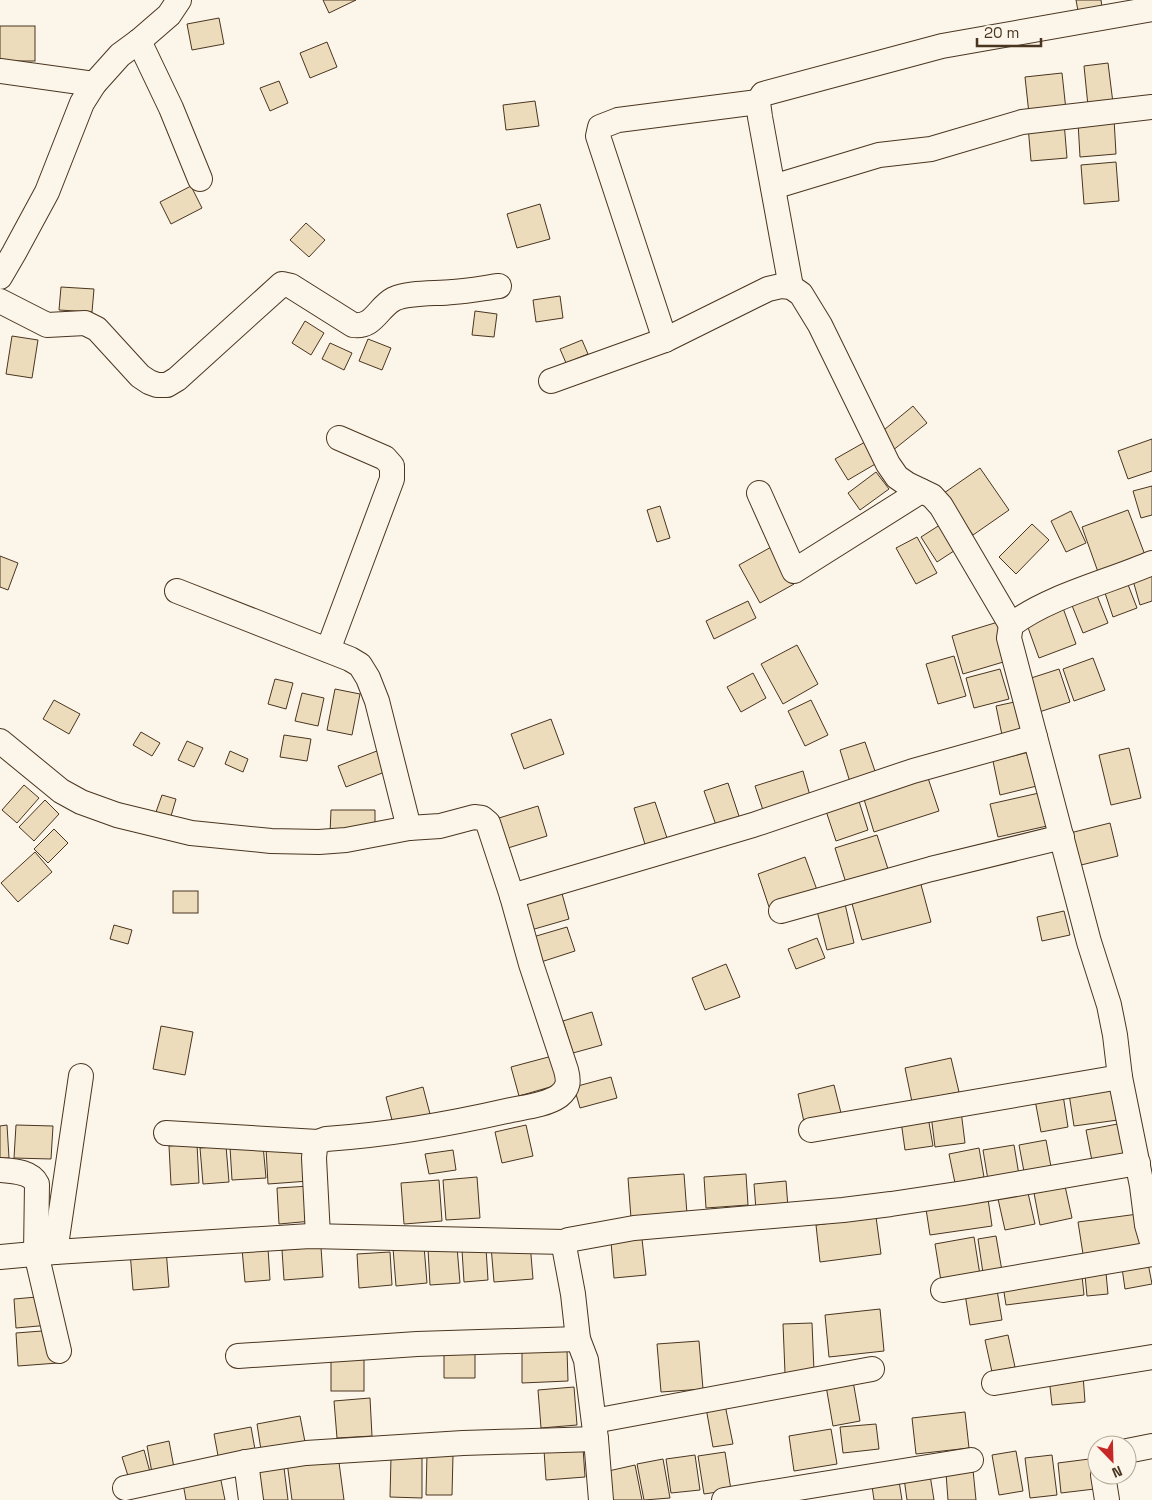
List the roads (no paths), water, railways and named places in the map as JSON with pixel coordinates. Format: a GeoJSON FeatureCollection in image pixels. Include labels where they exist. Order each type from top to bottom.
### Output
{"type":"FeatureCollection","features":[{"type":"Feature","properties":{"kind":"street"},"geometry":{"type":"LineString","coordinates":[[0,277],[47,192],[82,103],[94,84],[120,55],[140,41],[170,15],[179,0]]}},
{"type":"Feature","properties":{"kind":"street"},"geometry":{"type":"LineString","coordinates":[[791,286],[758,102],[763,94],[942,46],[1152,9]]}},
{"type":"Feature","properties":{"kind":"street"},"geometry":{"type":"LineString","coordinates":[[140,41],[171,108],[200,179]]}},
{"type":"Feature","properties":{"kind":"street"},"geometry":{"type":"LineString","coordinates":[[0,71],[94,84]]}},
{"type":"Feature","properties":{"kind":"street"},"geometry":{"type":"LineString","coordinates":[[665,340],[598,136],[600,127],[618,120],[758,102]]}},
{"type":"Feature","properties":{"kind":"street"},"geometry":{"type":"LineString","coordinates":[[773,187],[879,155],[931,149],[1022,122],[1152,107]]}},
{"type":"Feature","properties":{"kind":"street"},"geometry":{"type":"LineString","coordinates":[[0,301],[47,324],[86,323],[97,329],[140,376],[158,385],[167,384],[177,379],[282,284],[291,286],[353,325],[362,326],[371,321],[393,299],[403,296],[499,286]]}},
{"type":"Feature","properties":{"kind":"street"},"geometry":{"type":"LineString","coordinates":[[551,381],[665,340],[768,289],[791,286],[801,294],[820,325],[896,477],[932,496],[941,506],[1011,625],[1009,638],[1089,942],[1109,1005],[1120,1077],[1138,1163],[1147,1225],[1152,1242]]}},
{"type":"Feature","properties":{"kind":"street"},"geometry":{"type":"LineString","coordinates":[[328,650],[392,479],[392,466],[385,458],[338,438]]}},
{"type":"Feature","properties":{"kind":"street"},"geometry":{"type":"LineString","coordinates":[[759,493],[794,571],[921,491]]}},
{"type":"Feature","properties":{"kind":"street"},"geometry":{"type":"LineString","coordinates":[[1011,625],[1024,615],[1053,601],[1152,563]]}},
{"type":"Feature","properties":{"kind":"street"},"geometry":{"type":"LineString","coordinates":[[177,591],[328,650],[360,665],[368,678],[377,701],[409,828]]}},
{"type":"Feature","properties":{"kind":"street"},"geometry":{"type":"LineString","coordinates":[[512,896],[752,825],[913,771],[1035,737]]}},
{"type":"Feature","properties":{"kind":"street"},"geometry":{"type":"LineString","coordinates":[[0,741],[61,791],[81,802],[117,815],[191,833],[271,841],[319,842],[346,840],[409,828],[440,826],[474,817],[482,818],[488,823],[566,1070],[569,1082],[566,1089],[557,1097],[546,1102],[500,1112],[397,1132],[326,1139],[318,1142],[166,1133]]}},
{"type":"Feature","properties":{"kind":"street"},"geometry":{"type":"LineString","coordinates":[[781,911],[931,869],[1062,837]]}},
{"type":"Feature","properties":{"kind":"street"},"geometry":{"type":"LineString","coordinates":[[46,1252],[81,1076]]}},
{"type":"Feature","properties":{"kind":"street"},"geometry":{"type":"LineString","coordinates":[[811,1130],[1120,1077]]}},
{"type":"Feature","properties":{"kind":"street"},"geometry":{"type":"LineString","coordinates":[[318,1142],[314,1158],[318,1236]]}},
{"type":"Feature","properties":{"kind":"street"},"geometry":{"type":"LineString","coordinates":[[0,1257],[46,1252],[318,1236],[565,1242],[574,1238],[634,1228],[843,1210],[891,1204],[1138,1163]]}},
{"type":"Feature","properties":{"kind":"street"},"geometry":{"type":"LineString","coordinates":[[0,1170],[22,1173],[32,1177],[37,1184],[59,1351]]}},
{"type":"Feature","properties":{"kind":"street"},"geometry":{"type":"LineString","coordinates":[[565,1242],[564,1246],[573,1294],[578,1339],[586,1360],[601,1500]]}},
{"type":"Feature","properties":{"kind":"street"},"geometry":{"type":"LineString","coordinates":[[943,1290],[1152,1254]]}},
{"type":"Feature","properties":{"kind":"street"},"geometry":{"type":"LineString","coordinates":[[238,1356],[417,1344],[578,1339]]}},
{"type":"Feature","properties":{"kind":"street"},"geometry":{"type":"LineString","coordinates":[[994,1383],[1152,1357]]}},
{"type":"Feature","properties":{"kind":"street"},"geometry":{"type":"LineString","coordinates":[[125,1488],[246,1462],[306,1453],[463,1443],[595,1430],[872,1369]]}},
{"type":"Feature","properties":{"kind":"street"},"geometry":{"type":"LineString","coordinates":[[1137,1449],[1152,1446]]}},
{"type":"Feature","properties":{"kind":"street"},"geometry":{"type":"LineString","coordinates":[[724,1500],[971,1460]]}},
{"type":"Feature","properties":{"kind":"street"},"geometry":{"type":"LineString","coordinates":[[246,1462],[251,1500]]}},
{"type":"Feature","properties":{"kind":"street"},"geometry":{"type":"LineString","coordinates":[[1105,1485],[1108,1500]]}}]}
